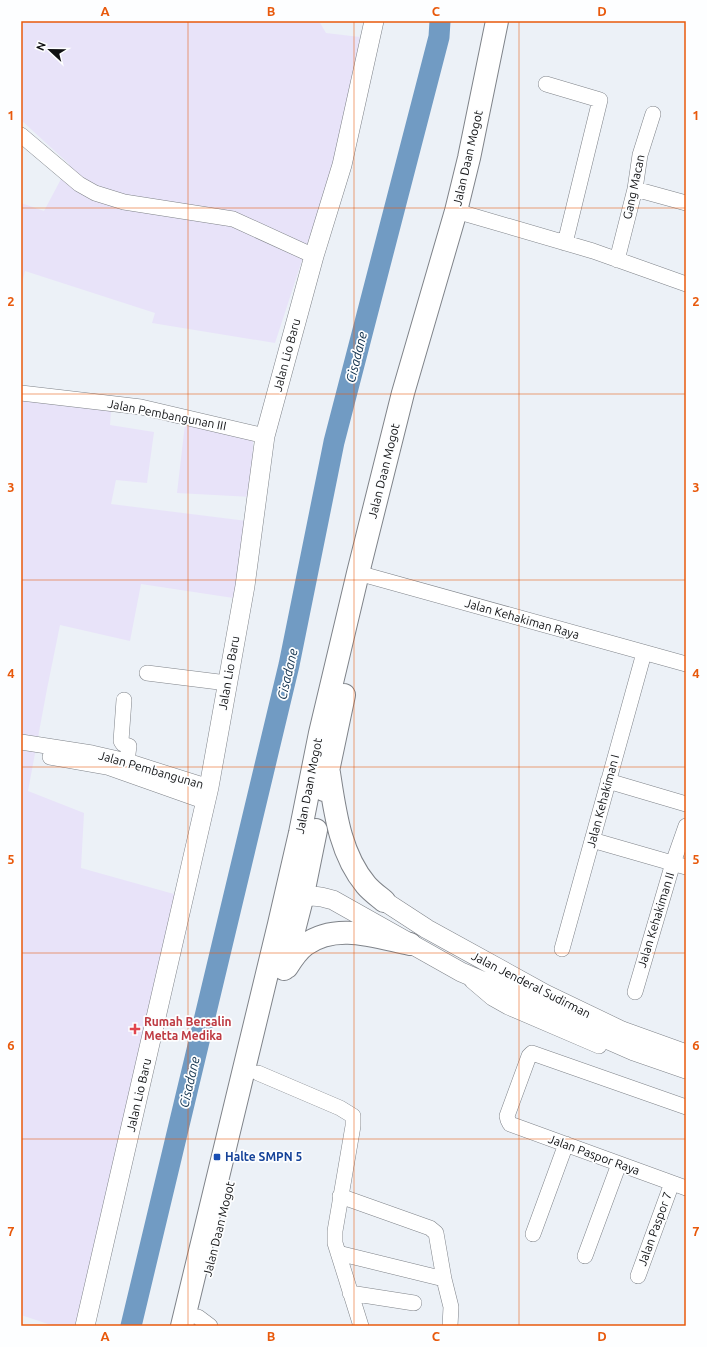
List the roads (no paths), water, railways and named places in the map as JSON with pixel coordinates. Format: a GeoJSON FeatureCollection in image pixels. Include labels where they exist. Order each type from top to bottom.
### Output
{"type":"FeatureCollection","features":[{"type":"Feature","properties":{"kind":"highway","name":"Jalan Daan Mogot"},"geometry":{"type":"LineString","coordinates":[[462,212],[469,158],[497,21]]}},
{"type":"Feature","properties":{"kind":"highway","name":"Jalan Daan Mogot"},"geometry":{"type":"LineString","coordinates":[[196,1324],[250,1082],[279,924],[300,833],[320,733],[364,575],[418,393],[509,21]]}},
{"type":"Feature","properties":{"kind":"highway","name":"Jalan Daan Mogot"},"geometry":{"type":"LineString","coordinates":[[250,1082],[282,974],[302,898],[364,575]]}},
{"type":"Feature","properties":{"kind":"highway"},"geometry":{"type":"LineString","coordinates":[[328,768],[336,818],[351,862],[367,886],[384,901]]}},
{"type":"Feature","properties":{"kind":"highway"},"geometry":{"type":"LineString","coordinates":[[282,974],[296,953],[305,945],[329,934],[346,932],[410,944]]}},
{"type":"Feature","properties":{"kind":"main road","name":"Jalan Lio Baru"},"geometry":{"type":"LineString","coordinates":[[85,1326],[208,795],[245,586],[265,436],[314,256],[352,127],[374,21]]}},
{"type":"Feature","properties":{"kind":"main road","name":"Jalan Jenderal Sudirman"},"geometry":{"type":"LineString","coordinates":[[302,898],[314,896],[333,900],[461,972],[634,1051],[686,1069]]}},
{"type":"Feature","properties":{"kind":"main road","name":"Jalan Daan Mogot"},"geometry":{"type":"LineString","coordinates":[[279,924],[288,911],[302,898]]}},
{"type":"Feature","properties":{"kind":"main road","name":"Jalan Jenderal Sudirman"},"geometry":{"type":"LineString","coordinates":[[384,901],[433,932],[545,994],[622,1031],[686,1054]]}},
{"type":"Feature","properties":{"kind":"street"},"geometry":{"type":"LineString","coordinates":[[546,84],[600,100],[565,243]]}},
{"type":"Feature","properties":{"kind":"street","name":"Gang Macan"},"geometry":{"type":"LineString","coordinates":[[617,260],[636,189],[640,155],[653,114]]}},
{"type":"Feature","properties":{"kind":"street"},"geometry":{"type":"LineString","coordinates":[[21,135],[79,184],[95,193],[124,202],[233,219],[314,256]]}},
{"type":"Feature","properties":{"kind":"street"},"geometry":{"type":"LineString","coordinates":[[636,189],[686,203]]}},
{"type":"Feature","properties":{"kind":"street"},"geometry":{"type":"LineString","coordinates":[[462,212],[565,243],[686,284]]}},
{"type":"Feature","properties":{"kind":"street","name":"Jalan Pembangunan III"},"geometry":{"type":"LineString","coordinates":[[21,393],[141,407],[265,436]]}},
{"type":"Feature","properties":{"kind":"street","name":"Jalan Kehakiman Raya"},"geometry":{"type":"LineString","coordinates":[[364,575],[686,664]]}},
{"type":"Feature","properties":{"kind":"street","name":"Jalan Kehakiman I"},"geometry":{"type":"LineString","coordinates":[[562,949],[644,652]]}},
{"type":"Feature","properties":{"kind":"street"},"geometry":{"type":"LineString","coordinates":[[147,673],[227,683]]}},
{"type":"Feature","properties":{"kind":"street"},"geometry":{"type":"LineString","coordinates":[[124,700],[121,741],[123,744],[129,746],[127,761]]}},
{"type":"Feature","properties":{"kind":"street","name":"Jalan Pembangunan"},"geometry":{"type":"LineString","coordinates":[[21,742],[92,753],[127,761],[208,795]]}},
{"type":"Feature","properties":{"kind":"street","name":"Jalan Pembangunan"},"geometry":{"type":"LineString","coordinates":[[21,751],[107,767],[208,795]]}},
{"type":"Feature","properties":{"kind":"street"},"geometry":{"type":"LineString","coordinates":[[608,781],[686,804]]}},
{"type":"Feature","properties":{"kind":"street","name":"Jalan Kehakiman II"},"geometry":{"type":"LineString","coordinates":[[635,992],[680,865],[686,826]]}},
{"type":"Feature","properties":{"kind":"street"},"geometry":{"type":"LineString","coordinates":[[592,840],[680,865]]}},
{"type":"Feature","properties":{"kind":"street","name":"Jalan Jenderal Sudirman"},"geometry":{"type":"LineString","coordinates":[[461,972],[492,998],[508,1007],[654,1068],[686,1079]]}},
{"type":"Feature","properties":{"kind":"street","name":"Jalan Paspor Raya"},"geometry":{"type":"LineString","coordinates":[[679,1186],[510,1124],[507,1116],[529,1056],[532,1054],[686,1107]]}},
{"type":"Feature","properties":{"kind":"street"},"geometry":{"type":"LineString","coordinates":[[250,1082],[348,1112],[353,1116],[353,1126],[349,1142],[335,1231],[335,1243],[361,1326]]}},
{"type":"Feature","properties":{"kind":"street"},"geometry":{"type":"LineString","coordinates":[[533,1234],[566,1144]]}},
{"type":"Feature","properties":{"kind":"street"},"geometry":{"type":"LineString","coordinates":[[585,1256],[619,1164]]}},
{"type":"Feature","properties":{"kind":"street","name":"Jalan Paspor 7"},"geometry":{"type":"LineString","coordinates":[[638,1276],[679,1186]]}},
{"type":"Feature","properties":{"kind":"street"},"geometry":{"type":"LineString","coordinates":[[340,1196],[430,1228],[436,1233],[450,1307],[450,1326]]}},
{"type":"Feature","properties":{"kind":"street"},"geometry":{"type":"LineString","coordinates":[[338,1253],[444,1279]]}},
{"type":"Feature","properties":{"kind":"street"},"geometry":{"type":"LineString","coordinates":[[350,1293],[414,1303]]}},
{"type":"Feature","properties":{"kind":"waterway","name":"Cisadane"},"geometry":{"type":"LineString","coordinates":[[131,1326],[289,665],[334,442],[439,37],[440,21]]}},
{"type":"Feature","properties":{"kind":"place","name":"Rumah Bersalin Metta Medika"},"geometry":{"type":"Point","coordinates":[135,1029]}},
{"type":"Feature","properties":{"kind":"place","name":"Halte SMPN 5"},"geometry":{"type":"Point","coordinates":[217,1157]}}]}
